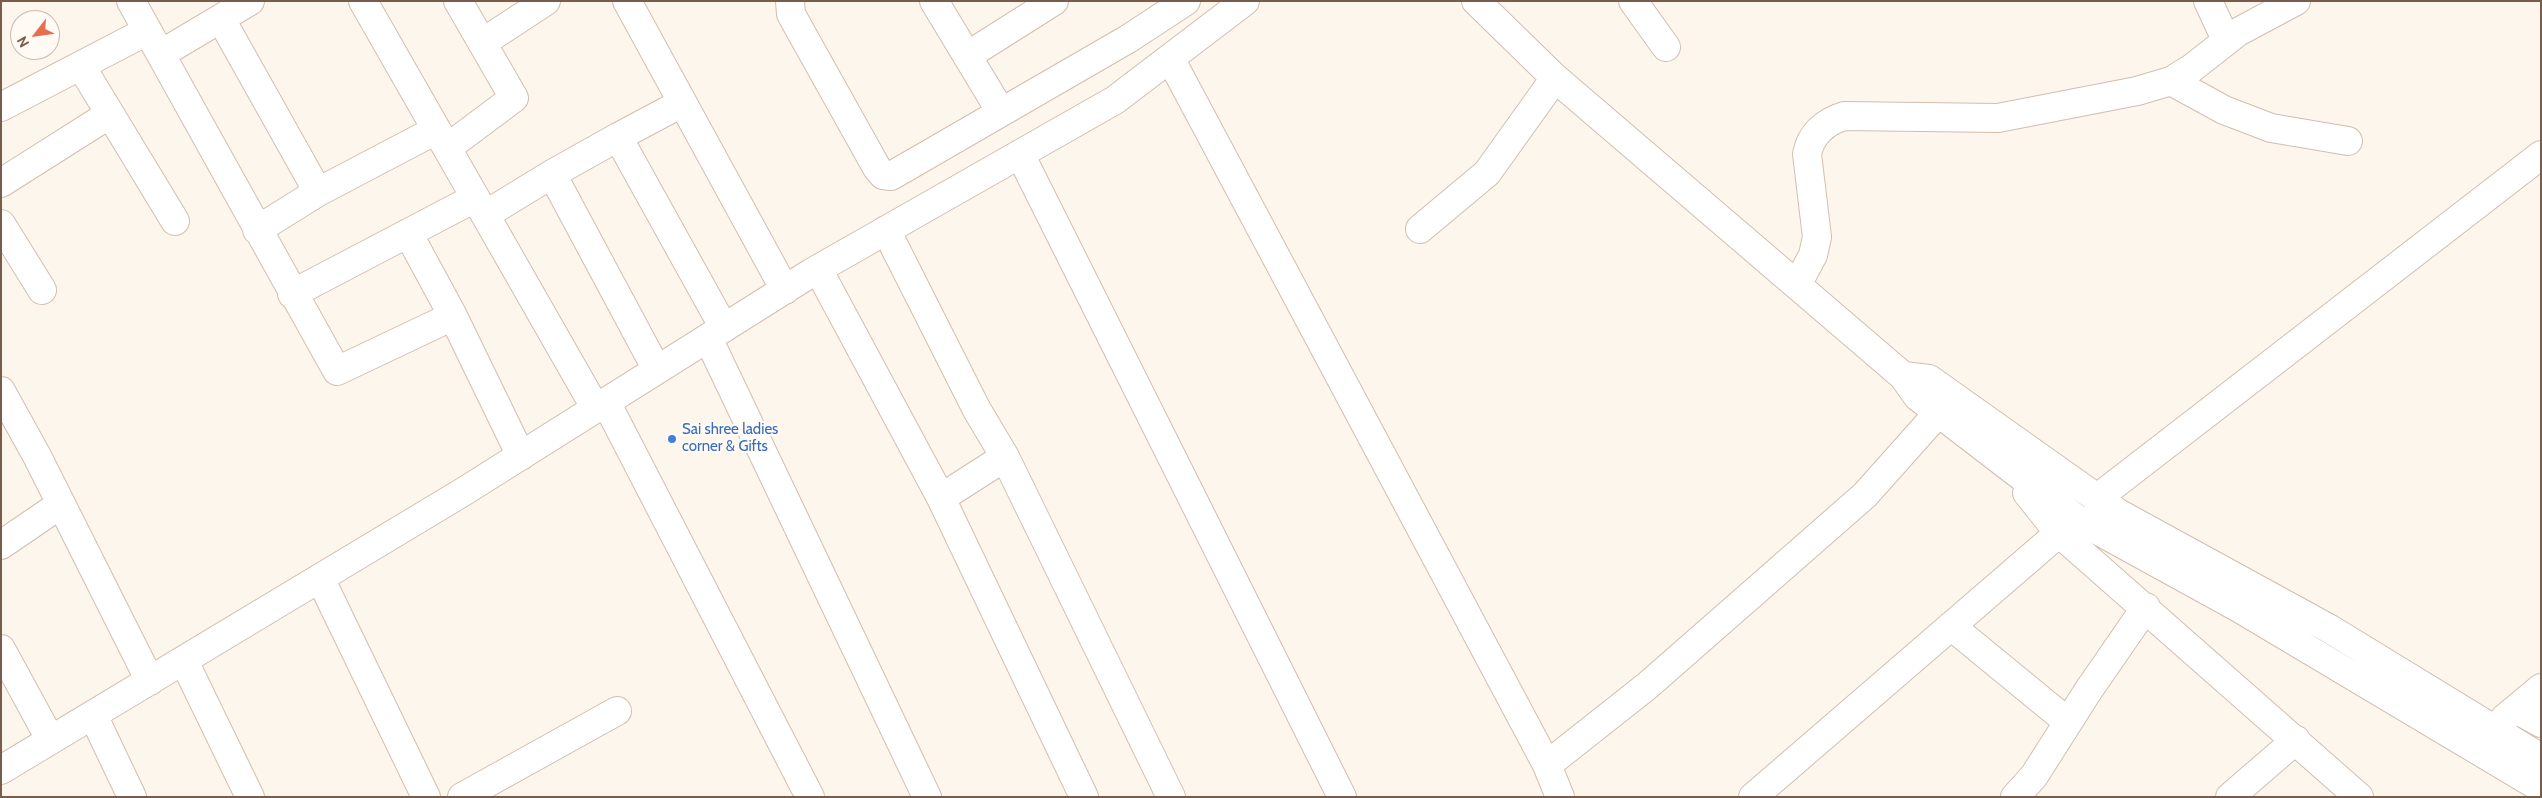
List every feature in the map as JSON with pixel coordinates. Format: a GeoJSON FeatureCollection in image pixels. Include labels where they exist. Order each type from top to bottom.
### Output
{"type":"FeatureCollection","features":[{"type":"Feature","properties":{"kind":"street"},"geometry":{"type":"LineString","coordinates":[[131,1],[292,294],[337,371],[452,316]]}},
{"type":"Feature","properties":{"kind":"street"},"geometry":{"type":"LineString","coordinates":[[161,54],[250,1]]}},
{"type":"Feature","properties":{"kind":"street"},"geometry":{"type":"LineString","coordinates":[[363,1],[480,206],[601,406],[810,797]]}},
{"type":"Feature","properties":{"kind":"street"},"geometry":{"type":"LineString","coordinates":[[257,230],[318,192],[442,139],[514,98],[458,1]]}},
{"type":"Feature","properties":{"kind":"street"},"geometry":{"type":"LineString","coordinates":[[482,43],[546,1]]}},
{"type":"Feature","properties":{"kind":"street"},"geometry":{"type":"LineString","coordinates":[[790,1],[791,14],[877,168],[883,175],[891,176],[1128,39],[1186,1]]}},
{"type":"Feature","properties":{"kind":"street"},"geometry":{"type":"LineString","coordinates":[[967,56],[1054,1]]}},
{"type":"Feature","properties":{"kind":"street"},"geometry":{"type":"LineString","coordinates":[[1,770],[521,456],[818,269],[1115,100],[1245,1]]}},
{"type":"Feature","properties":{"kind":"street"},"geometry":{"type":"LineString","coordinates":[[1476,1],[1555,78],[1903,376],[1918,397],[2077,519],[2239,608],[2541,788]]}},
{"type":"Feature","properties":{"kind":"street"},"geometry":{"type":"LineString","coordinates":[[1632,1],[1666,48]]}},
{"type":"Feature","properties":{"kind":"street"},"geometry":{"type":"LineString","coordinates":[[2208,1],[2226,40]]}},
{"type":"Feature","properties":{"kind":"street"},"geometry":{"type":"LineString","coordinates":[[1797,285],[1813,255],[1817,237],[1807,154],[1809,141],[1832,120],[1844,116],[1998,118],[2088,102],[2171,81],[2192,68],[2226,40],[2296,1]]}},
{"type":"Feature","properties":{"kind":"street"},"geometry":{"type":"LineString","coordinates":[[634,4],[682,103],[785,290]]}},
{"type":"Feature","properties":{"kind":"street"},"geometry":{"type":"LineString","coordinates":[[941,4],[967,56],[1001,112]]}},
{"type":"Feature","properties":{"kind":"street"},"geometry":{"type":"LineString","coordinates":[[221,18],[318,192]]}},
{"type":"Feature","properties":{"kind":"street"},"geometry":{"type":"LineString","coordinates":[[1,107],[147,31]]}},
{"type":"Feature","properties":{"kind":"street"},"geometry":{"type":"LineString","coordinates":[[1170,58],[1547,765],[1560,797]]}},
{"type":"Feature","properties":{"kind":"street"},"geometry":{"type":"LineString","coordinates":[[81,66],[175,221]]}},
{"type":"Feature","properties":{"kind":"street"},"geometry":{"type":"LineString","coordinates":[[1420,229],[1487,173],[1555,78]]}},
{"type":"Feature","properties":{"kind":"street"},"geometry":{"type":"LineString","coordinates":[[2171,81],[2224,110],[2271,128],[2348,141]]}},
{"type":"Feature","properties":{"kind":"street"},"geometry":{"type":"LineString","coordinates":[[292,294],[408,233],[480,206],[552,174],[682,103]]}},
{"type":"Feature","properties":{"kind":"street"},"geometry":{"type":"LineString","coordinates":[[1,183],[110,114]]}},
{"type":"Feature","properties":{"kind":"street"},"geometry":{"type":"LineString","coordinates":[[618,137],[716,333],[928,797]]}},
{"type":"Feature","properties":{"kind":"street"},"geometry":{"type":"LineString","coordinates":[[1020,154],[1342,797]]}},
{"type":"Feature","properties":{"kind":"street"},"geometry":{"type":"LineString","coordinates":[[2096,499],[2541,155]]}},
{"type":"Feature","properties":{"kind":"street"},"geometry":{"type":"LineString","coordinates":[[552,174],[657,370]]}},
{"type":"Feature","properties":{"kind":"street"},"geometry":{"type":"LineString","coordinates":[[1,224],[42,290]]}},
{"type":"Feature","properties":{"kind":"street"},"geometry":{"type":"LineString","coordinates":[[886,230],[978,410],[1005,457],[1171,797]]}},
{"type":"Feature","properties":{"kind":"street"},"geometry":{"type":"LineString","coordinates":[[408,233],[452,316],[521,456]]}},
{"type":"Feature","properties":{"kind":"street"},"geometry":{"type":"LineString","coordinates":[[818,269],[941,498],[1084,797]]}},
{"type":"Feature","properties":{"kind":"street"},"geometry":{"type":"LineString","coordinates":[[1903,376],[1929,379],[2096,499],[2361,648],[2541,758]]}},
{"type":"Feature","properties":{"kind":"street"},"geometry":{"type":"LineString","coordinates":[[1,391],[61,504],[150,681]]}},
{"type":"Feature","properties":{"kind":"street"},"geometry":{"type":"LineString","coordinates":[[1547,765],[1647,686],[1865,495],[1939,412]]}},
{"type":"Feature","properties":{"kind":"street"},"geometry":{"type":"LineString","coordinates":[[941,498],[1005,457]]}},
{"type":"Feature","properties":{"kind":"street"},"geometry":{"type":"LineString","coordinates":[[1998,458],[2059,533],[2146,607],[2359,797]]}},
{"type":"Feature","properties":{"kind":"street"},"geometry":{"type":"LineString","coordinates":[[1,545],[61,504]]}},
{"type":"Feature","properties":{"kind":"street"},"geometry":{"type":"LineString","coordinates":[[1753,797],[2059,533]]}},
{"type":"Feature","properties":{"kind":"street"},"geometry":{"type":"LineString","coordinates":[[320,578],[426,797]]}},
{"type":"Feature","properties":{"kind":"street"},"geometry":{"type":"LineString","coordinates":[[2015,797],[2034,776],[2146,607]]}},
{"type":"Feature","properties":{"kind":"street"},"geometry":{"type":"LineString","coordinates":[[1951,626],[2068,722]]}},
{"type":"Feature","properties":{"kind":"street"},"geometry":{"type":"LineString","coordinates":[[2345,671],[2361,648]]}},
{"type":"Feature","properties":{"kind":"street"},"geometry":{"type":"LineString","coordinates":[[1,649],[50,740]]}},
{"type":"Feature","properties":{"kind":"street"},"geometry":{"type":"LineString","coordinates":[[184,661],[250,797]]}},
{"type":"Feature","properties":{"kind":"street"},"geometry":{"type":"LineString","coordinates":[[2494,730],[2541,688]]}},
{"type":"Feature","properties":{"kind":"street"},"geometry":{"type":"LineString","coordinates":[[2516,709],[2541,723]]}},
{"type":"Feature","properties":{"kind":"street"},"geometry":{"type":"LineString","coordinates":[[462,797],[617,711]]}},
{"type":"Feature","properties":{"kind":"street"},"geometry":{"type":"LineString","coordinates":[[93,715],[132,797]]}},
{"type":"Feature","properties":{"kind":"street"},"geometry":{"type":"LineString","coordinates":[[2230,797],[2296,740]]}},
{"type":"Feature","properties":{"kind":"place","name":"Sai shree ladies corner & Gifts"},"geometry":{"type":"Point","coordinates":[672,439]}}]}
